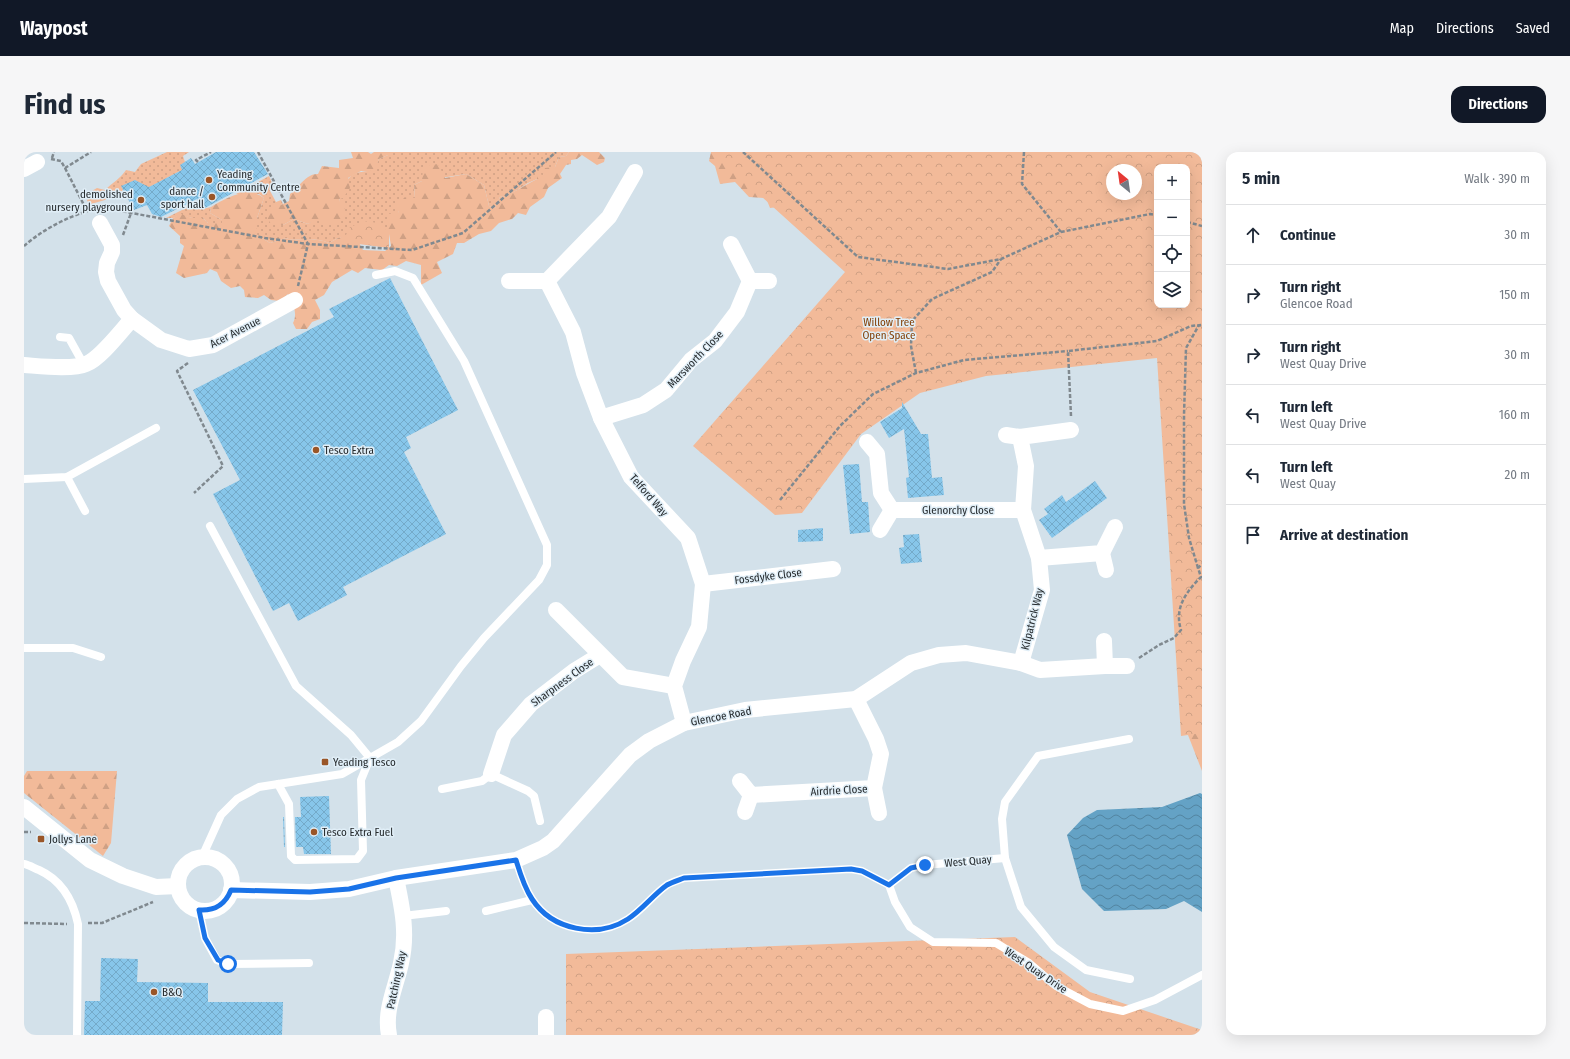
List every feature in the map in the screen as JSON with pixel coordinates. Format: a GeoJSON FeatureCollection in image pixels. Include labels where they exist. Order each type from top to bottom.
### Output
{"type":"FeatureCollection","features":[{"type":"Feature","properties":{"kind":"street"},"geometry":{"type":"LineString","coordinates":[[509,281],[547,281],[608,217],[635,172]]}},
{"type":"Feature","properties":{"kind":"street","name":"Acer Avenue"},"geometry":{"type":"LineString","coordinates":[[99,213],[112,245],[112,252],[107,263],[106,272],[108,281],[124,310],[132,319],[161,340],[189,349],[212,345],[295,300]]}},
{"type":"Feature","properties":{"kind":"street"},"geometry":{"type":"LineString","coordinates":[[731,244],[750,281],[769,281]]}},
{"type":"Feature","properties":{"kind":"street","name":"Telford Way"},"geometry":{"type":"LineString","coordinates":[[547,281],[573,332],[584,373],[601,418],[631,477],[688,538],[703,584],[699,627],[683,661],[674,686]]}},
{"type":"Feature","properties":{"kind":"street","name":"Marsworth Close"},"geometry":{"type":"LineString","coordinates":[[601,418],[643,405],[666,390],[691,360],[715,341],[737,312],[750,281]]}},
{"type":"Feature","properties":{"kind":"street"},"geometry":{"type":"LineString","coordinates":[[24,365],[84,365],[93,360],[132,319]]}},
{"type":"Feature","properties":{"kind":"street","name":"Kilpatrick Way"},"geometry":{"type":"LineString","coordinates":[[1021,663],[1042,590],[1039,558],[1023,510],[1026,466],[1013,436],[1071,430]]}},
{"type":"Feature","properties":{"kind":"street"},"geometry":{"type":"LineString","coordinates":[[867,442],[877,454],[881,493],[892,510],[880,530]]}},
{"type":"Feature","properties":{"kind":"street","name":"Glenorchy Close"},"geometry":{"type":"LineString","coordinates":[[892,510],[1023,510]]}},
{"type":"Feature","properties":{"kind":"street"},"geometry":{"type":"LineString","coordinates":[[1106,570],[1102,553],[1115,527]]}},
{"type":"Feature","properties":{"kind":"street"},"geometry":{"type":"LineString","coordinates":[[1039,558],[1102,553]]}},
{"type":"Feature","properties":{"kind":"street","name":"Fossdyke Close"},"geometry":{"type":"LineString","coordinates":[[703,584],[833,568]]}},
{"type":"Feature","properties":{"kind":"street"},"geometry":{"type":"LineString","coordinates":[[556,610],[624,677],[674,686],[684,723]]}},
{"type":"Feature","properties":{"kind":"street"},"geometry":{"type":"LineString","coordinates":[[1104,641],[1105,666]]}},
{"type":"Feature","properties":{"kind":"street","name":"Glencoe Road"},"geometry":{"type":"LineString","coordinates":[[231,890],[310,892],[349,889],[396,878],[516,860],[543,848],[553,841],[630,755],[649,741],[684,723],[745,710],[856,700],[911,662],[939,655],[966,653],[1021,663],[1040,670],[1127,666]]}},
{"type":"Feature","properties":{"kind":"street","name":"Sharpness Close"},"geometry":{"type":"LineString","coordinates":[[491,774],[504,735],[531,704],[574,671],[600,655]]}},
{"type":"Feature","properties":{"kind":"street","name":"Airdrie Close"},"geometry":{"type":"LineString","coordinates":[[751,795],[874,788],[881,754],[876,739],[856,700]]}},
{"type":"Feature","properties":{"kind":"street"},"geometry":{"type":"LineString","coordinates":[[740,781],[751,795],[745,812]]}},
{"type":"Feature","properties":{"kind":"street"},"geometry":{"type":"LineString","coordinates":[[874,788],[879,813]]}},
{"type":"Feature","properties":{"kind":"street"},"geometry":{"type":"LineString","coordinates":[[24,807],[90,860],[123,876],[156,887],[178,886]]}},
{"type":"Feature","properties":{"kind":"street"},"geometry":{"type":"LineString","coordinates":[[202,857],[212,858],[220,862],[227,868],[232,881],[228,899],[221,906],[208,911],[190,907],[184,900],[178,886],[179,877],[183,869],[190,862],[202,857]]}},
{"type":"Feature","properties":{"kind":"street","name":"Patching Way"},"geometry":{"type":"LineString","coordinates":[[389,1035],[387,1026],[390,1002],[402,962],[405,924],[396,878]]}},
{"type":"Feature","properties":{"kind":"street"},"geometry":{"type":"LineString","coordinates":[[546,1017],[546,1035]]}},
{"type":"Feature","properties":{"kind":"lane"},"geometry":{"type":"LineString","coordinates":[[202,857],[221,815],[237,800],[259,787],[342,774],[398,742],[421,721],[461,666],[484,638],[539,580],[547,565],[547,545],[464,361],[413,278],[395,271],[376,275]]}},
{"type":"Feature","properties":{"kind":"lane"},"geometry":{"type":"LineString","coordinates":[[60,337],[69,338],[84,365]]}},
{"type":"Feature","properties":{"kind":"lane"},"geometry":{"type":"LineString","coordinates":[[24,479],[68,477],[156,428]]}},
{"type":"Feature","properties":{"kind":"lane"},"geometry":{"type":"LineString","coordinates":[[68,477],[85,511]]}},
{"type":"Feature","properties":{"kind":"lane"},"geometry":{"type":"LineString","coordinates":[[210,526],[296,686],[305,696],[351,735],[370,758]]}},
{"type":"Feature","properties":{"kind":"lane"},"geometry":{"type":"LineString","coordinates":[[24,648],[73,648],[101,657]]}},
{"type":"Feature","properties":{"kind":"lane"},"geometry":{"type":"LineString","coordinates":[[1129,739],[1038,756],[1005,802],[1002,819],[1005,858],[1022,907],[1054,948],[1086,970],[1130,979]]}},
{"type":"Feature","properties":{"kind":"lane"},"geometry":{"type":"LineString","coordinates":[[278,784],[289,804],[291,856],[296,860],[357,859],[363,851],[361,780],[370,758]]}},
{"type":"Feature","properties":{"kind":"lane"},"geometry":{"type":"LineString","coordinates":[[442,789],[482,781],[491,774],[528,791],[534,796],[540,821]]}},
{"type":"Feature","properties":{"kind":"lane","name":"West Quay"},"geometry":{"type":"LineString","coordinates":[[889,885],[911,868],[1005,858]]}},
{"type":"Feature","properties":{"kind":"lane"},"geometry":{"type":"LineString","coordinates":[[516,860],[524,886],[532,900],[548,918],[578,930],[607,929],[628,919],[668,884],[684,878],[851,869],[862,871],[889,885]]}},
{"type":"Feature","properties":{"kind":"lane"},"geometry":{"type":"LineString","coordinates":[[24,864],[46,873],[62,887],[75,910],[78,924],[77,1035]]}},
{"type":"Feature","properties":{"kind":"lane","name":"West Quay Drive"},"geometry":{"type":"LineString","coordinates":[[889,885],[895,902],[910,927],[933,942],[996,943],[1029,962],[1056,986],[1090,1004],[1123,1011],[1155,1000],[1202,975]]}},
{"type":"Feature","properties":{"kind":"lane"},"geometry":{"type":"LineString","coordinates":[[486,911],[532,900]]}},
{"type":"Feature","properties":{"kind":"lane"},"geometry":{"type":"LineString","coordinates":[[199,910],[205,938],[218,960],[228,964],[309,963]]}},
{"type":"Feature","properties":{"kind":"lane"},"geometry":{"type":"LineString","coordinates":[[403,916],[446,911]]}},
{"type":"Feature","properties":{"kind":"path"},"geometry":{"type":"LineString","coordinates":[[38,163],[54,152]]}},
{"type":"Feature","properties":{"kind":"path"},"geometry":{"type":"LineString","coordinates":[[65,168],[91,152]]}},
{"type":"Feature","properties":{"kind":"path"},"geometry":{"type":"LineString","coordinates":[[198,162],[196,160],[211,152]]}},
{"type":"Feature","properties":{"kind":"path"},"geometry":{"type":"LineString","coordinates":[[258,152],[308,244],[295,300]]}},
{"type":"Feature","properties":{"kind":"path"},"geometry":{"type":"LineString","coordinates":[[24,246],[36,235],[87,211],[308,244],[412,250],[463,233],[556,152]]}},
{"type":"Feature","properties":{"kind":"path"},"geometry":{"type":"LineString","coordinates":[[744,152],[858,257],[948,269],[1001,259],[1061,232],[1150,214],[1154,215]]}},
{"type":"Feature","properties":{"kind":"path"},"geometry":{"type":"LineString","coordinates":[[1024,152],[1022,184],[1061,232]]}},
{"type":"Feature","properties":{"kind":"path"},"geometry":{"type":"LineString","coordinates":[[38,163],[61,161],[87,211]]}},
{"type":"Feature","properties":{"kind":"path"},"geometry":{"type":"LineString","coordinates":[[1190,223],[1202,226]]}},
{"type":"Feature","properties":{"kind":"path"},"geometry":{"type":"LineString","coordinates":[[916,373],[911,346],[912,321],[932,299],[992,272],[1001,259]]}},
{"type":"Feature","properties":{"kind":"path"},"geometry":{"type":"LineString","coordinates":[[780,500],[840,426],[873,394],[916,373],[964,360],[1157,341],[1191,326],[1201,325]]}},
{"type":"Feature","properties":{"kind":"path"},"geometry":{"type":"LineString","coordinates":[[1127,666],[1159,645],[1174,638],[1181,630],[1178,619],[1186,592],[1201,577],[1189,538],[1184,504],[1184,415],[1186,348],[1201,325]]}},
{"type":"Feature","properties":{"kind":"path"},"geometry":{"type":"LineString","coordinates":[[1068,350],[1071,430]]}},
{"type":"Feature","properties":{"kind":"path"},"geometry":{"type":"LineString","coordinates":[[189,362],[177,371],[223,466],[194,493]]}},
{"type":"Feature","properties":{"kind":"path"},"geometry":{"type":"LineString","coordinates":[[1198,568],[1202,564]]}},
{"type":"Feature","properties":{"kind":"path"},"geometry":{"type":"LineString","coordinates":[[24,923],[102,923],[154,901]]}},
{"type":"Feature","properties":{"kind":"green space"},"geometry":{"type":"Polygon","coordinates":[[[167,152],[189,152],[183,156],[185,162],[182,170],[140,192],[128,184],[122,191],[109,196],[105,190],[126,170],[135,172],[141,164],[167,152]]]}},
{"type":"Feature","properties":{"kind":"green space"},"geometry":{"type":"Polygon","coordinates":[[[351,152],[368,152],[371,154],[374,152],[388,152],[388,155],[379,159],[376,167],[369,172],[361,171],[348,178],[350,188],[343,198],[339,199],[339,204],[345,205],[345,219],[335,223],[321,223],[318,219],[308,224],[294,219],[283,225],[271,224],[265,214],[273,205],[281,205],[289,201],[290,194],[307,178],[314,174],[318,174],[322,166],[339,168],[339,160],[353,158],[351,152]]]}},
{"type":"Feature","properties":{"kind":"green space"},"geometry":{"type":"Polygon","coordinates":[[[388,152],[569,152],[566,156],[559,157],[555,167],[537,179],[509,195],[500,197],[495,208],[489,206],[484,185],[466,174],[422,181],[414,185],[415,198],[399,211],[389,233],[338,238],[329,243],[315,239],[293,240],[286,238],[270,243],[257,235],[257,218],[264,198],[259,194],[236,194],[269,176],[274,187],[269,189],[276,202],[281,200],[283,204],[281,205],[283,225],[294,219],[308,224],[339,204],[340,195],[348,179],[357,173],[372,169],[379,159],[388,155],[388,152]]]}},
{"type":"Feature","properties":{"kind":"green space"},"geometry":{"type":"Polygon","coordinates":[[[569,152],[599,152],[605,158],[604,162],[597,165],[582,155],[577,159],[571,160],[571,164],[566,165],[560,174],[562,178],[548,188],[544,197],[530,207],[526,215],[518,213],[512,219],[499,223],[491,231],[479,234],[464,243],[457,243],[453,254],[437,262],[442,273],[421,285],[421,265],[406,261],[397,266],[389,265],[382,270],[365,268],[358,273],[352,270],[332,282],[324,295],[315,300],[320,310],[320,319],[312,322],[307,329],[296,329],[293,323],[295,316],[294,308],[288,294],[280,301],[271,300],[264,295],[258,298],[245,297],[244,290],[240,286],[231,288],[221,281],[217,272],[210,269],[207,273],[184,278],[176,273],[184,246],[180,243],[180,236],[169,226],[173,218],[181,214],[192,218],[203,218],[208,223],[222,223],[222,220],[210,213],[211,207],[237,194],[258,194],[264,198],[257,218],[257,235],[270,243],[286,238],[293,240],[315,239],[329,243],[338,238],[354,234],[363,250],[385,251],[391,246],[388,228],[389,214],[399,212],[395,207],[405,197],[415,198],[414,185],[422,181],[423,166],[438,164],[445,178],[466,174],[484,185],[489,206],[495,208],[500,197],[514,192],[537,179],[537,174],[543,175],[545,168],[555,167],[559,157],[566,156],[569,152]]]}},
{"type":"Feature","properties":{"kind":"green space"},"geometry":{"type":"Polygon","coordinates":[[[711,152],[752,152],[778,207],[770,208],[766,198],[749,197],[735,182],[720,184],[715,166],[709,161],[711,152]]]}},
{"type":"Feature","properties":{"kind":"green space","name":"Willow Tree Open Space"},"geometry":{"type":"Polygon","coordinates":[[[712,152],[1202,152],[1202,733],[1181,736],[1157,358],[986,376],[920,393],[861,434],[802,513],[775,515],[693,446],[845,272],[712,152]]]}},
{"type":"Feature","properties":{"kind":"green space"},"geometry":{"type":"Polygon","coordinates":[[[97,188],[105,190],[109,196],[105,200],[91,204],[87,201],[90,192],[97,188]]]}},
{"type":"Feature","properties":{"kind":"green space"},"geometry":{"type":"Polygon","coordinates":[[[198,202],[203,209],[211,207],[210,213],[222,220],[222,223],[208,223],[203,218],[192,218],[181,215],[173,218],[166,218],[198,202]]]}},
{"type":"Feature","properties":{"kind":"green space"},"geometry":{"type":"Polygon","coordinates":[[[363,221],[378,223],[389,233],[389,248],[343,242],[349,228],[363,221]]]}},
{"type":"Feature","properties":{"kind":"green space"},"geometry":{"type":"Polygon","coordinates":[[[1202,711],[1202,771],[1188,735],[1202,711]]]}},
{"type":"Feature","properties":{"kind":"green space"},"geometry":{"type":"Polygon","coordinates":[[[27,771],[117,771],[111,843],[103,856],[24,793],[24,776],[27,771]]]}},
{"type":"Feature","properties":{"kind":"green space"},"geometry":{"type":"Polygon","coordinates":[[[1015,937],[1090,992],[1202,1030],[1202,1035],[566,1035],[566,954],[1015,937]]]}},
{"type":"Feature","properties":{"kind":"water"},"geometry":{"type":"Polygon","coordinates":[[[1200,793],[1202,794],[1202,912],[1184,901],[1166,909],[1104,911],[1082,889],[1067,835],[1083,818],[1097,810],[1162,807],[1200,793]]]}},
{"type":"Feature","properties":{"kind":"building","name":"Yeading Community Centre"},"geometry":{"type":"Polygon","coordinates":[[[216,152],[254,152],[268,174],[203,209],[197,199],[161,217],[152,214],[147,205],[134,210],[121,186],[135,180],[149,187],[182,170],[180,165],[191,158],[195,164],[216,152]]]}},
{"type":"Feature","properties":{"kind":"building","name":"Tesco Extra"},"geometry":{"type":"Polygon","coordinates":[[[390,278],[458,410],[406,437],[411,448],[404,452],[446,534],[343,587],[347,595],[298,621],[289,603],[273,611],[213,494],[240,480],[193,390],[334,317],[329,309],[390,278]]]}},
{"type":"Feature","properties":{"kind":"building"},"geometry":{"type":"Polygon","coordinates":[[[902,402],[921,434],[928,434],[932,478],[942,477],[944,495],[908,498],[906,478],[909,477],[904,429],[889,438],[880,422],[902,408],[902,402]]]}},
{"type":"Feature","properties":{"kind":"building"},"geometry":{"type":"Polygon","coordinates":[[[859,464],[862,502],[868,502],[870,532],[850,534],[843,465],[859,464]]]}},
{"type":"Feature","properties":{"kind":"building"},"geometry":{"type":"Polygon","coordinates":[[[1095,481],[1107,498],[1052,538],[1039,520],[1048,514],[1044,509],[1062,495],[1066,502],[1095,481]]]}},
{"type":"Feature","properties":{"kind":"building"},"geometry":{"type":"Polygon","coordinates":[[[823,528],[823,541],[798,542],[798,530],[823,528]]]}},
{"type":"Feature","properties":{"kind":"building"},"geometry":{"type":"Polygon","coordinates":[[[919,534],[922,562],[901,564],[899,548],[904,547],[903,535],[919,534]]]}},
{"type":"Feature","properties":{"kind":"building"},"geometry":{"type":"Polygon","coordinates":[[[329,796],[331,854],[304,854],[303,847],[296,847],[295,817],[301,817],[300,797],[329,796]]]}},
{"type":"Feature","properties":{"kind":"building"},"geometry":{"type":"Polygon","coordinates":[[[284,817],[285,847],[284,847],[284,817]]]}},
{"type":"Feature","properties":{"kind":"building","name":"B&Q"},"geometry":{"type":"Polygon","coordinates":[[[101,958],[138,959],[137,982],[208,983],[208,1002],[283,1002],[282,1035],[84,1035],[85,1001],[100,1001],[101,958]]]}},
{"type":"Feature","properties":{"kind":"place","name":"Yeading Community Centre"},"geometry":{"type":"Point","coordinates":[209,180]}},
{"type":"Feature","properties":{"kind":"place","name":"dance / sport hall"},"geometry":{"type":"Point","coordinates":[212,197]}},
{"type":"Feature","properties":{"kind":"place","name":"demolished nursery playground"},"geometry":{"type":"Point","coordinates":[141,200]}},
{"type":"Feature","properties":{"kind":"place","name":"Tesco Extra"},"geometry":{"type":"Point","coordinates":[316,450]}},
{"type":"Feature","properties":{"kind":"place","name":"Yeading Tesco"},"geometry":{"type":"Point","coordinates":[325,762]}},
{"type":"Feature","properties":{"kind":"place","name":"Tesco Extra Fuel"},"geometry":{"type":"Point","coordinates":[314,832]}},
{"type":"Feature","properties":{"kind":"place","name":"Jollys Lane"},"geometry":{"type":"Point","coordinates":[41,839]}},
{"type":"Feature","properties":{"kind":"place","name":"B&Q"},"geometry":{"type":"Point","coordinates":[154,992]}},
{"type":"Feature","properties":{"kind":"route"},"geometry":{"type":"LineString","coordinates":[[228,964],[218,960],[205,938],[199,910],[208,911],[221,906],[228,899],[231,890],[310,892],[349,889],[396,878],[516,860],[524,886],[532,900],[548,918],[578,930],[607,929],[628,919],[668,884],[684,878],[851,869],[862,871],[889,885],[911,868],[925,865]]}}]}
